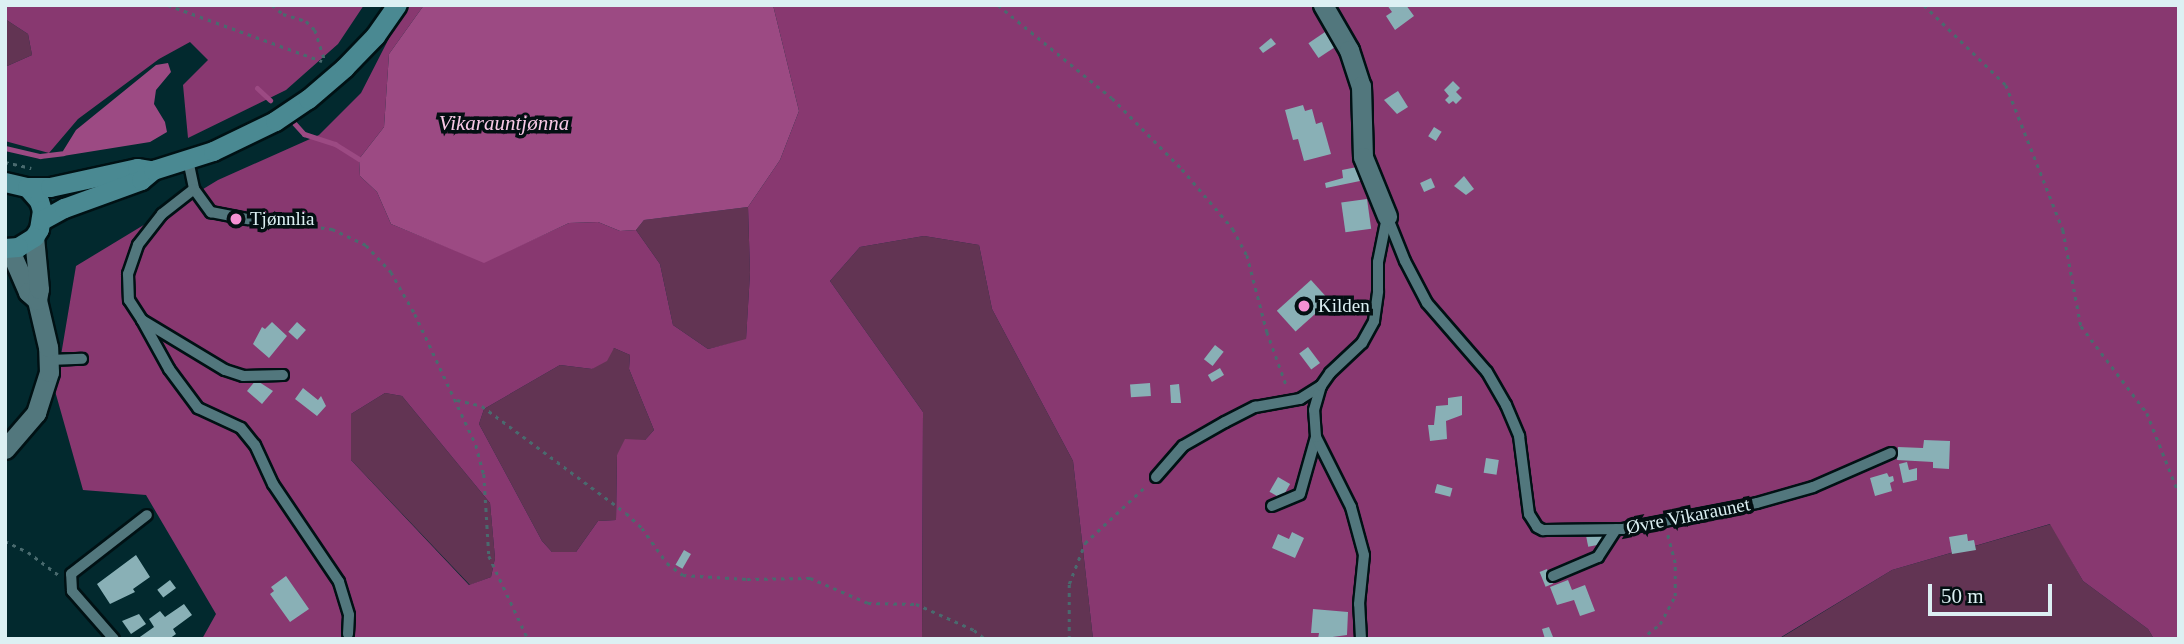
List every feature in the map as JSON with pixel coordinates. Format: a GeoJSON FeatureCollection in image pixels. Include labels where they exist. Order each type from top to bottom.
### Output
{"type":"FeatureCollection","features":[{"type":"Feature","properties":{"kind":"main road"},"geometry":{"type":"LineString","coordinates":[[5,182],[33,179],[50,187],[137,168],[153,170],[239,140],[308,99],[375,36],[397,5]]}},
{"type":"Feature","properties":{"kind":"main road"},"geometry":{"type":"LineString","coordinates":[[7,248],[27,243],[38,228],[64,208],[141,180],[153,170]]}},
{"type":"Feature","properties":{"kind":"main road"},"geometry":{"type":"LineString","coordinates":[[33,179],[39,201],[38,228]]}},
{"type":"Feature","properties":{"kind":"street","name":"Øvre Vikaraunet"},"geometry":{"type":"LineString","coordinates":[[1323,5],[1349,50],[1361,86],[1363,157],[1387,216]]}},
{"type":"Feature","properties":{"kind":"street"},"geometry":{"type":"LineString","coordinates":[[5,449],[36,413],[46,386],[49,360],[37,300],[38,228]]}},
{"type":"Feature","properties":{"kind":"street"},"geometry":{"type":"LineString","coordinates":[[7,248],[29,292],[37,300]]}},
{"type":"Feature","properties":{"kind":"lane"},"geometry":{"type":"LineString","coordinates":[[188,160],[194,189],[211,212],[248,219]]}},
{"type":"Feature","properties":{"kind":"lane"},"geometry":{"type":"LineString","coordinates":[[194,189],[155,221],[138,244],[127,286],[129,300],[169,369],[198,408],[241,428],[255,445],[274,484],[339,582],[349,615],[348,634]]}},
{"type":"Feature","properties":{"kind":"lane"},"geometry":{"type":"LineString","coordinates":[[1361,639],[1359,617],[1364,564],[1362,544],[1351,507],[1317,437],[1314,410],[1321,386],[1329,373],[1362,343],[1374,320],[1378,262],[1387,216]]}},
{"type":"Feature","properties":{"kind":"lane","name":"Øvre Vikaraunet"},"geometry":{"type":"LineString","coordinates":[[1387,216],[1405,261],[1427,303],[1487,372],[1506,405],[1519,436],[1526,472],[1529,514],[1537,527],[1543,530],[1592,527],[1616,529],[1757,503],[1814,487],[1891,453]]}},
{"type":"Feature","properties":{"kind":"lane"},"geometry":{"type":"LineString","coordinates":[[142,320],[234,374],[283,375]]}},
{"type":"Feature","properties":{"kind":"lane"},"geometry":{"type":"LineString","coordinates":[[49,360],[82,359]]}},
{"type":"Feature","properties":{"kind":"lane"},"geometry":{"type":"LineString","coordinates":[[1156,477],[1183,446],[1206,432],[1255,407],[1292,402],[1321,386]]}},
{"type":"Feature","properties":{"kind":"lane"},"geometry":{"type":"LineString","coordinates":[[1272,506],[1300,494],[1317,437]]}},
{"type":"Feature","properties":{"kind":"lane"},"geometry":{"type":"LineString","coordinates":[[114,639],[77,599],[69,583],[76,569],[147,515]]}},
{"type":"Feature","properties":{"kind":"lane"},"geometry":{"type":"LineString","coordinates":[[1553,576],[1598,557],[1616,529]]}},
{"type":"Feature","properties":{"kind":"path"},"geometry":{"type":"LineString","coordinates":[[168,5],[275,42],[326,63]]}},
{"type":"Feature","properties":{"kind":"path"},"geometry":{"type":"LineString","coordinates":[[272,5],[283,14],[306,21],[315,30],[326,63]]}},
{"type":"Feature","properties":{"kind":"path"},"geometry":{"type":"LineString","coordinates":[[998,5],[1112,98],[1164,149],[1233,229],[1247,255],[1267,332],[1292,402]]}},
{"type":"Feature","properties":{"kind":"path"},"geometry":{"type":"LineString","coordinates":[[1924,5],[2006,85],[2063,230],[2081,326],[2147,413],[2179,494]]}},
{"type":"Feature","properties":{"kind":"path"},"geometry":{"type":"LineString","coordinates":[[318,70],[336,53]]}},
{"type":"Feature","properties":{"kind":"path"},"geometry":{"type":"LineString","coordinates":[[5,162],[33,179]]}},
{"type":"Feature","properties":{"kind":"path"},"geometry":{"type":"LineString","coordinates":[[248,219],[332,229],[366,245],[391,271],[457,400],[484,474],[489,556],[528,639]]}},
{"type":"Feature","properties":{"kind":"path"},"geometry":{"type":"LineString","coordinates":[[457,400],[482,406],[626,513],[642,527],[667,563],[683,575],[747,579],[810,578],[868,603],[916,604],[974,630],[985,639]]}},
{"type":"Feature","properties":{"kind":"path"},"geometry":{"type":"LineString","coordinates":[[1069,639],[1069,584],[1085,543],[1156,477]]}},
{"type":"Feature","properties":{"kind":"path"},"geometry":{"type":"LineString","coordinates":[[1641,639],[1660,624],[1675,596],[1675,563],[1664,520]]}},
{"type":"Feature","properties":{"kind":"path"},"geometry":{"type":"LineString","coordinates":[[5,541],[28,552],[69,583]]}},
{"type":"Feature","properties":{"kind":"shaded area"},"geometry":{"type":"Polygon","coordinates":[[[5,5],[364,5],[338,44],[286,90],[188,138],[183,85],[208,60],[190,42],[159,59],[78,119],[49,153],[5,141],[5,67],[32,55],[28,34],[5,19],[5,5]]]}},
{"type":"Feature","properties":{"kind":"shaded area"},"geometry":{"type":"Polygon","coordinates":[[[406,5],[424,5],[389,54],[384,127],[359,159],[360,176],[377,192],[391,224],[484,262],[569,223],[598,222],[620,231],[636,230],[660,264],[673,325],[708,349],[746,339],[750,273],[748,207],[780,160],[799,111],[773,5],[2179,5],[2179,639],[2154,639],[2148,629],[2083,581],[2050,524],[1892,570],[1778,639],[1093,639],[1073,461],[992,309],[979,245],[924,236],[860,247],[830,281],[923,412],[922,639],[202,639],[216,614],[146,495],[83,490],[55,391],[76,266],[218,180],[319,135],[361,93],[406,5]],[[614,348],[607,361],[592,369],[560,365],[484,409],[479,424],[542,541],[552,552],[576,552],[598,521],[616,520],[617,455],[625,439],[645,440],[654,430],[629,369],[630,355],[614,348]],[[385,393],[351,414],[351,460],[469,585],[491,577],[495,558],[490,503],[402,396],[385,393]]]}},
{"type":"Feature","properties":{"kind":"shaded area"},"geometry":{"type":"Polygon","coordinates":[[[5,19],[28,34],[32,55],[5,67],[5,19]]]}},
{"type":"Feature","properties":{"kind":"shaded area"},"geometry":{"type":"Polygon","coordinates":[[[748,207],[750,273],[746,340],[708,349],[673,325],[660,264],[636,230],[644,220],[748,207]]]}},
{"type":"Feature","properties":{"kind":"shaded area"},"geometry":{"type":"Polygon","coordinates":[[[924,236],[979,245],[992,309],[1073,461],[1093,639],[922,639],[923,412],[830,281],[860,247],[924,236]]]}},
{"type":"Feature","properties":{"kind":"shaded area"},"geometry":{"type":"Polygon","coordinates":[[[614,348],[630,355],[629,369],[654,430],[645,440],[617,455],[616,520],[598,521],[576,552],[552,552],[542,541],[479,424],[484,409],[560,365],[592,369],[614,348]]]}},
{"type":"Feature","properties":{"kind":"shaded area"},"geometry":{"type":"Polygon","coordinates":[[[385,393],[402,396],[490,503],[495,558],[491,577],[470,585],[351,460],[351,414],[385,393]]]}},
{"type":"Feature","properties":{"kind":"shaded area"},"geometry":{"type":"Polygon","coordinates":[[[2051,524],[2083,581],[2148,629],[2154,639],[1779,639],[1892,570],[2051,524]]]}},
{"type":"Feature","properties":{"kind":"water","name":"Vikarauntjønna"},"geometry":{"type":"Polygon","coordinates":[[[424,5],[773,5],[799,111],[780,160],[748,207],[644,220],[636,230],[620,231],[598,222],[569,223],[484,263],[391,224],[377,192],[360,176],[359,159],[384,127],[389,54],[424,5]]]}},
{"type":"Feature","properties":{"kind":"water"},"geometry":{"type":"Polygon","coordinates":[[[168,63],[171,72],[156,90],[154,104],[165,122],[167,132],[150,142],[63,156],[63,151],[76,130],[156,65],[168,63]]]}},
{"type":"Feature","properties":{"kind":"building"},"geometry":{"type":"Polygon","coordinates":[[[1387,5],[1406,5],[1414,16],[1395,30],[1386,16],[1392,12],[1387,5]]]}},
{"type":"Feature","properties":{"kind":"building"},"geometry":{"type":"Polygon","coordinates":[[[1325,32],[1335,47],[1318,58],[1308,43],[1325,32]]]}},
{"type":"Feature","properties":{"kind":"building"},"geometry":{"type":"Polygon","coordinates":[[[1271,38],[1276,44],[1263,53],[1259,48],[1271,38]]]}},
{"type":"Feature","properties":{"kind":"building"},"geometry":{"type":"Polygon","coordinates":[[[1453,81],[1460,88],[1456,92],[1462,98],[1456,104],[1453,101],[1449,104],[1445,100],[1449,96],[1444,90],[1453,81]]]}},
{"type":"Feature","properties":{"kind":"building"},"geometry":{"type":"Polygon","coordinates":[[[1398,91],[1408,107],[1397,114],[1384,100],[1398,91]]]}},
{"type":"Feature","properties":{"kind":"building"},"geometry":{"type":"Polygon","coordinates":[[[1303,105],[1305,111],[1312,109],[1316,124],[1322,122],[1331,154],[1304,161],[1298,139],[1293,140],[1285,110],[1303,105]]]}},
{"type":"Feature","properties":{"kind":"building"},"geometry":{"type":"Polygon","coordinates":[[[1434,127],[1442,132],[1436,141],[1428,136],[1434,127]]]}},
{"type":"Feature","properties":{"kind":"building"},"geometry":{"type":"Polygon","coordinates":[[[1357,167],[1360,181],[1326,188],[1325,183],[1343,178],[1342,170],[1357,167]]]}},
{"type":"Feature","properties":{"kind":"building"},"geometry":{"type":"Polygon","coordinates":[[[1464,176],[1474,189],[1466,195],[1454,186],[1464,176]]]}},
{"type":"Feature","properties":{"kind":"building"},"geometry":{"type":"Polygon","coordinates":[[[1431,178],[1435,187],[1424,192],[1420,183],[1431,178]]]}},
{"type":"Feature","properties":{"kind":"building"},"geometry":{"type":"Polygon","coordinates":[[[1367,199],[1371,229],[1345,232],[1341,203],[1367,199]]]}},
{"type":"Feature","properties":{"kind":"building","name":"Kilden"},"geometry":{"type":"Polygon","coordinates":[[[1311,280],[1330,301],[1296,332],[1277,311],[1311,280]]]}},
{"type":"Feature","properties":{"kind":"building"},"geometry":{"type":"Polygon","coordinates":[[[272,322],[287,336],[269,358],[253,344],[262,327],[265,329],[272,322]]]}},
{"type":"Feature","properties":{"kind":"building"},"geometry":{"type":"Polygon","coordinates":[[[297,322],[306,330],[297,340],[288,332],[297,322]]]}},
{"type":"Feature","properties":{"kind":"building"},"geometry":{"type":"Polygon","coordinates":[[[1215,345],[1224,352],[1213,366],[1204,359],[1215,345]]]}},
{"type":"Feature","properties":{"kind":"building"},"geometry":{"type":"Polygon","coordinates":[[[1308,347],[1320,363],[1311,370],[1299,354],[1308,347]]]}},
{"type":"Feature","properties":{"kind":"building"},"geometry":{"type":"Polygon","coordinates":[[[1220,368],[1224,375],[1212,382],[1208,375],[1220,368]]]}},
{"type":"Feature","properties":{"kind":"building"},"geometry":{"type":"Polygon","coordinates":[[[256,380],[273,391],[262,404],[247,391],[256,380]]]}},
{"type":"Feature","properties":{"kind":"building"},"geometry":{"type":"Polygon","coordinates":[[[1150,383],[1151,396],[1131,397],[1130,384],[1150,383]]]}},
{"type":"Feature","properties":{"kind":"building"},"geometry":{"type":"Polygon","coordinates":[[[1179,384],[1181,403],[1171,403],[1170,385],[1179,384]]]}},
{"type":"Feature","properties":{"kind":"building"},"geometry":{"type":"Polygon","coordinates":[[[303,388],[318,400],[321,396],[326,406],[317,416],[295,399],[303,388]]]}},
{"type":"Feature","properties":{"kind":"building"},"geometry":{"type":"Polygon","coordinates":[[[1462,396],[1462,415],[1446,421],[1447,439],[1430,441],[1428,425],[1434,425],[1436,406],[1448,405],[1448,398],[1462,396]]]}},
{"type":"Feature","properties":{"kind":"building"},"geometry":{"type":"Polygon","coordinates":[[[1924,440],[1950,441],[1949,469],[1933,468],[1933,462],[1897,460],[1898,447],[1923,448],[1924,440]]]}},
{"type":"Feature","properties":{"kind":"building"},"geometry":{"type":"Polygon","coordinates":[[[1486,458],[1499,460],[1496,475],[1484,473],[1486,458]]]}},
{"type":"Feature","properties":{"kind":"building"},"geometry":{"type":"Polygon","coordinates":[[[1907,462],[1909,470],[1917,468],[1917,480],[1903,483],[1899,464],[1907,462]]]}},
{"type":"Feature","properties":{"kind":"building"},"geometry":{"type":"Polygon","coordinates":[[[1887,473],[1889,477],[1893,476],[1894,481],[1890,483],[1892,491],[1875,496],[1870,478],[1887,473]]]}},
{"type":"Feature","properties":{"kind":"building"},"geometry":{"type":"Polygon","coordinates":[[[1278,477],[1290,484],[1282,499],[1270,492],[1278,477]]]}},
{"type":"Feature","properties":{"kind":"building"},"geometry":{"type":"Polygon","coordinates":[[[1437,484],[1452,488],[1450,497],[1435,493],[1437,484]]]}},
{"type":"Feature","properties":{"kind":"building"},"geometry":{"type":"Polygon","coordinates":[[[1292,532],[1304,538],[1295,558],[1272,548],[1278,534],[1289,539],[1292,532]]]}},
{"type":"Feature","properties":{"kind":"building"},"geometry":{"type":"Polygon","coordinates":[[[1602,534],[1604,544],[1588,547],[1586,537],[1602,534]]]}},
{"type":"Feature","properties":{"kind":"building"},"geometry":{"type":"Polygon","coordinates":[[[1967,534],[1968,541],[1974,540],[1976,550],[1952,554],[1949,537],[1967,534]]]}},
{"type":"Feature","properties":{"kind":"building"},"geometry":{"type":"Polygon","coordinates":[[[684,550],[691,554],[682,569],[676,565],[684,550]]]}},
{"type":"Feature","properties":{"kind":"building"},"geometry":{"type":"Polygon","coordinates":[[[136,555],[150,577],[133,589],[135,592],[110,604],[97,584],[136,555]]]}},
{"type":"Feature","properties":{"kind":"building"},"geometry":{"type":"Polygon","coordinates":[[[1547,569],[1553,584],[1546,587],[1540,572],[1547,569]]]}},
{"type":"Feature","properties":{"kind":"building"},"geometry":{"type":"Polygon","coordinates":[[[286,576],[309,609],[290,622],[270,594],[274,591],[271,587],[286,576]]]}},
{"type":"Feature","properties":{"kind":"building"},"geometry":{"type":"Polygon","coordinates":[[[170,580],[176,588],[163,598],[157,590],[170,580]]]}},
{"type":"Feature","properties":{"kind":"building"},"geometry":{"type":"Polygon","coordinates":[[[1568,580],[1572,590],[1585,585],[1595,611],[1580,616],[1574,600],[1557,605],[1550,587],[1568,580]]]}},
{"type":"Feature","properties":{"kind":"building"},"geometry":{"type":"Polygon","coordinates":[[[184,604],[192,615],[173,629],[176,634],[169,639],[137,639],[154,627],[149,619],[160,611],[165,617],[184,604]]]}},
{"type":"Feature","properties":{"kind":"building"},"geometry":{"type":"Polygon","coordinates":[[[1313,609],[1348,612],[1347,635],[1318,639],[1319,633],[1311,633],[1313,609]]]}},
{"type":"Feature","properties":{"kind":"building"},"geometry":{"type":"Polygon","coordinates":[[[139,614],[146,624],[131,634],[122,621],[139,614]]]}},
{"type":"Feature","properties":{"kind":"building"},"geometry":{"type":"Polygon","coordinates":[[[1549,627],[1553,637],[1545,639],[1542,629],[1549,627]]]}},
{"type":"Feature","properties":{"kind":"waterway"},"geometry":{"type":"LineString","coordinates":[[257,88],[270,100]]}},
{"type":"Feature","properties":{"kind":"waterway"},"geometry":{"type":"LineString","coordinates":[[294,123],[304,134],[335,144],[359,159]]}},
{"type":"Feature","properties":{"kind":"waterway"},"geometry":{"type":"LineString","coordinates":[[5,148],[40,156],[63,153]]}},
{"type":"Feature","properties":{"kind":"place","name":"Tjønnlia"},"geometry":{"type":"Point","coordinates":[236,219]}},
{"type":"Feature","properties":{"kind":"place","name":"Kilden"},"geometry":{"type":"Point","coordinates":[1304,306]}}]}
